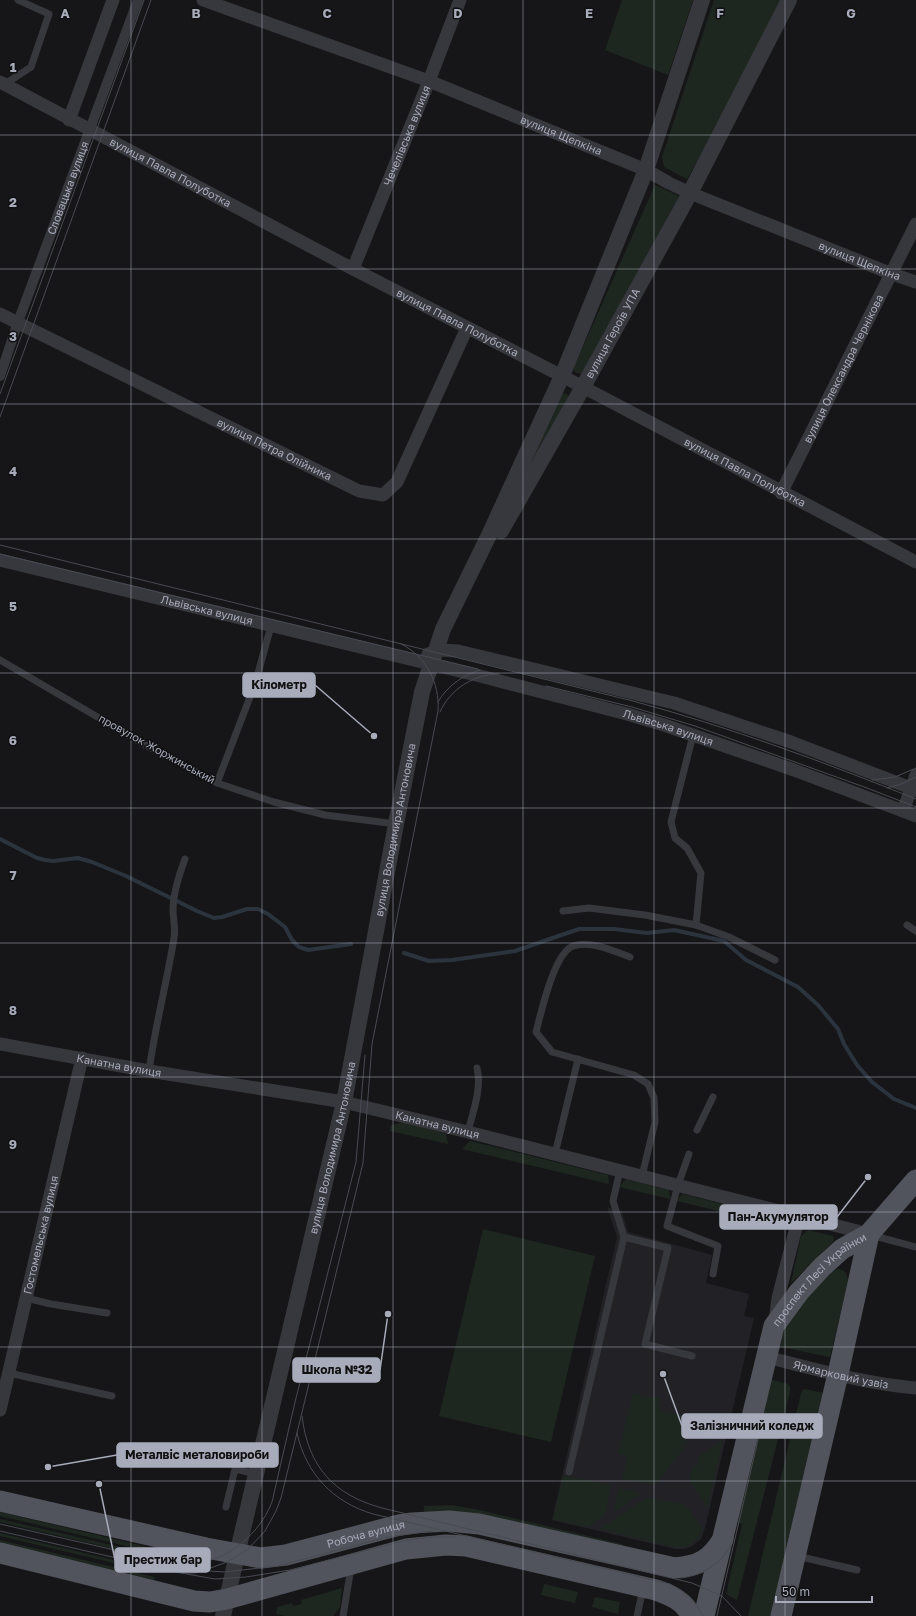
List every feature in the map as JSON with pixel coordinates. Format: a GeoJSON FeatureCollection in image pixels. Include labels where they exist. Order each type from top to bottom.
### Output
{"type":"FeatureCollection","features":[{"type":"Feature","properties":{"kind":"main road"},"geometry":{"type":"LineString","coordinates":[[869,1234],[916,1180]]}},
{"type":"Feature","properties":{"kind":"main road","name":"проспект Лесі Українки"},"geometry":{"type":"LineString","coordinates":[[704,1616],[774,1326],[799,1292],[822,1267],[842,1249],[869,1234]]}},
{"type":"Feature","properties":{"kind":"main road","name":"проспект Лесі Українки"},"geometry":{"type":"LineString","coordinates":[[781,1616],[838,1374],[869,1234]]}},
{"type":"Feature","properties":{"kind":"main road","name":"Робоча вулиця"},"geometry":{"type":"LineString","coordinates":[[0,1500],[237,1554],[261,1558],[277,1557],[399,1525],[449,1521],[485,1525],[675,1568],[693,1566],[704,1561],[714,1552],[723,1539]]}},
{"type":"Feature","properties":{"kind":"main road"},"geometry":{"type":"LineString","coordinates":[[0,1553],[194,1601],[210,1602],[225,1607],[352,1564],[420,1547],[446,1545],[466,1546],[644,1587],[676,1599],[682,1603],[691,1616]]}},
{"type":"Feature","properties":{"kind":"street"},"geometry":{"type":"LineString","coordinates":[[69,120],[113,0]]}},
{"type":"Feature","properties":{"kind":"street","name":"Словацька вулиця"},"geometry":{"type":"LineString","coordinates":[[0,376],[18,322],[138,0]]}},
{"type":"Feature","properties":{"kind":"street","name":"вулиця Щепкіна"},"geometry":{"type":"LineString","coordinates":[[203,0],[429,81],[646,170],[690,193],[892,274],[916,282]]}},
{"type":"Feature","properties":{"kind":"street","name":"Чечелівська вулиця"},"geometry":{"type":"LineString","coordinates":[[353,269],[460,0]]}},
{"type":"Feature","properties":{"kind":"street"},"geometry":{"type":"LineString","coordinates":[[434,662],[448,618],[490,533],[562,376],[646,170],[702,0]]}},
{"type":"Feature","properties":{"kind":"street","name":"вулиця Героїв УПА"},"geometry":{"type":"LineString","coordinates":[[434,662],[456,615],[483,564],[583,388],[690,193],[789,0]]}},
{"type":"Feature","properties":{"kind":"street","name":"вулиця Павла Полуботка"},"geometry":{"type":"LineString","coordinates":[[3,83],[69,120],[353,269],[562,376],[916,562]]}},
{"type":"Feature","properties":{"kind":"street","name":"вулиця Олександра Чернікова"},"geometry":{"type":"LineString","coordinates":[[781,492],[916,224]]}},
{"type":"Feature","properties":{"kind":"street","name":"вулиця Петра Олійника"},"geometry":{"type":"LineString","coordinates":[[0,314],[359,491],[383,495],[398,482],[466,328]]}},
{"type":"Feature","properties":{"kind":"street","name":"Львівська вулиця"},"geometry":{"type":"LineString","coordinates":[[0,560],[414,660],[422,656],[434,662],[627,714],[693,735],[794,770],[916,816]]}},
{"type":"Feature","properties":{"kind":"street","name":"Львівська вулиця"},"geometry":{"type":"LineString","coordinates":[[434,662],[449,650],[472,654],[674,703],[806,748],[914,789]]}},
{"type":"Feature","properties":{"kind":"street","name":"вулиця Володимира Антоновича"},"geometry":{"type":"LineString","coordinates":[[225,1607],[344,1102],[422,692],[434,662]]}},
{"type":"Feature","properties":{"kind":"street"},"geometry":{"type":"LineString","coordinates":[[903,811],[914,789],[916,775]]}},
{"type":"Feature","properties":{"kind":"street","name":"Канатна вулиця"},"geometry":{"type":"LineString","coordinates":[[0,1044],[149,1071],[344,1102],[620,1170],[869,1234]]}},
{"type":"Feature","properties":{"kind":"street","name":"Гостомельська вулиця"},"geometry":{"type":"LineString","coordinates":[[0,1410],[82,1058]]}},
{"type":"Feature","properties":{"kind":"street"},"geometry":{"type":"LineString","coordinates":[[774,1326],[778,1298],[798,1216]]}},
{"type":"Feature","properties":{"kind":"street","name":"Ярмарковий узвіз"},"geometry":{"type":"LineString","coordinates":[[766,1357],[838,1374],[901,1387],[916,1388]]}},
{"type":"Feature","properties":{"kind":"lane"},"geometry":{"type":"LineString","coordinates":[[3,83],[31,67],[49,14],[18,0]]}},
{"type":"Feature","properties":{"kind":"lane"},"geometry":{"type":"LineString","coordinates":[[217,783],[255,684],[271,626]]}},
{"type":"Feature","properties":{"kind":"lane","name":"провулок Жоржинський"},"geometry":{"type":"LineString","coordinates":[[0,660],[147,746],[217,783],[274,802],[325,814],[396,824]]}},
{"type":"Feature","properties":{"kind":"lane"},"geometry":{"type":"LineString","coordinates":[[693,735],[671,822],[675,838],[687,848],[700,873],[696,925]]}},
{"type":"Feature","properties":{"kind":"lane"},"geometry":{"type":"LineString","coordinates":[[149,1071],[152,1050],[169,975],[176,929],[173,908],[178,879],[184,859]]}},
{"type":"Feature","properties":{"kind":"lane"},"geometry":{"type":"LineString","coordinates":[[562,911],[589,908],[645,915],[696,925],[729,937],[775,960]]}},
{"type":"Feature","properties":{"kind":"lane"},"geometry":{"type":"LineString","coordinates":[[907,925],[916,931]]}},
{"type":"Feature","properties":{"kind":"lane"},"geometry":{"type":"LineString","coordinates":[[630,957],[595,945],[574,946],[564,951],[548,989],[536,1032],[552,1052],[634,1075],[648,1084],[654,1098],[655,1122],[642,1176]]}},
{"type":"Feature","properties":{"kind":"lane"},"geometry":{"type":"LineString","coordinates":[[555,1154],[578,1059]]}},
{"type":"Feature","properties":{"kind":"lane"},"geometry":{"type":"LineString","coordinates":[[468,1132],[477,1098],[479,1079],[477,1068]]}},
{"type":"Feature","properties":{"kind":"lane"},"geometry":{"type":"LineString","coordinates":[[697,1130],[713,1097]]}},
{"type":"Feature","properties":{"kind":"lane"},"geometry":{"type":"LineString","coordinates":[[689,1154],[678,1185],[667,1226],[718,1246],[713,1274]]}},
{"type":"Feature","properties":{"kind":"lane"},"geometry":{"type":"LineString","coordinates":[[569,1472],[624,1237],[613,1201],[620,1170]]}},
{"type":"Feature","properties":{"kind":"lane"},"geometry":{"type":"LineString","coordinates":[[869,1234],[916,1247]]}},
{"type":"Feature","properties":{"kind":"lane"},"geometry":{"type":"LineString","coordinates":[[624,1237],[668,1248],[645,1344],[692,1356]]}},
{"type":"Feature","properties":{"kind":"lane"},"geometry":{"type":"LineString","coordinates":[[26,1298],[51,1304],[107,1313]]}},
{"type":"Feature","properties":{"kind":"lane"},"geometry":{"type":"LineString","coordinates":[[9,1373],[112,1396]]}},
{"type":"Feature","properties":{"kind":"lane"},"geometry":{"type":"LineString","coordinates":[[226,1507],[236,1469],[256,1474]]}},
{"type":"Feature","properties":{"kind":"lane"},"geometry":{"type":"LineString","coordinates":[[795,1556],[857,1570]]}},
{"type":"Feature","properties":{"kind":"lane"},"geometry":{"type":"LineString","coordinates":[[343,1616],[352,1564]]}},
{"type":"Feature","properties":{"kind":"lane"},"geometry":{"type":"LineString","coordinates":[[637,1616],[644,1587]]}},
{"type":"Feature","properties":{"kind":"shaded area"},"geometry":{"type":"Polygon","coordinates":[[[622,0],[693,0],[668,75],[605,50],[622,0]]]}},
{"type":"Feature","properties":{"kind":"shaded area"},"geometry":{"type":"Polygon","coordinates":[[[714,0],[789,0],[687,179],[664,167],[662,157],[714,0]]]}},
{"type":"Feature","properties":{"kind":"shaded area"},"geometry":{"type":"Polygon","coordinates":[[[655,185],[679,196],[582,374],[576,373],[573,369],[655,185]]]}},
{"type":"Feature","properties":{"kind":"shaded area"},"geometry":{"type":"Polygon","coordinates":[[[562,393],[567,394],[569,397],[536,455],[534,456],[533,454],[562,393]]]}},
{"type":"Feature","properties":{"kind":"shaded area"},"geometry":{"type":"Polygon","coordinates":[[[404,1122],[446,1134],[448,1144],[390,1131],[391,1125],[404,1122]]]}},
{"type":"Feature","properties":{"kind":"shaded area"},"geometry":{"type":"Polygon","coordinates":[[[470,1141],[608,1175],[609,1184],[462,1149],[470,1141]]]}},
{"type":"Feature","properties":{"kind":"shaded area"},"geometry":{"type":"Polygon","coordinates":[[[626,1179],[669,1190],[670,1199],[619,1187],[626,1179]]]}},
{"type":"Feature","properties":{"kind":"shaded area"},"geometry":{"type":"Polygon","coordinates":[[[682,1194],[778,1218],[776,1225],[677,1201],[682,1194]]]}},
{"type":"Feature","properties":{"kind":"shaded area"},"geometry":{"type":"Polygon","coordinates":[[[607,1207],[622,1212],[628,1232],[712,1255],[706,1283],[749,1294],[744,1316],[754,1318],[705,1528],[701,1539],[691,1547],[684,1549],[675,1549],[552,1520],[617,1237],[607,1207]]]}},
{"type":"Feature","properties":{"kind":"shaded area"},"geometry":{"type":"Polygon","coordinates":[[[483,1229],[595,1256],[551,1442],[439,1416],[483,1229]]]}},
{"type":"Feature","properties":{"kind":"shaded area"},"geometry":{"type":"Polygon","coordinates":[[[808,1230],[833,1236],[834,1241],[791,1283],[801,1236],[808,1230]]]}},
{"type":"Feature","properties":{"kind":"shaded area"},"geometry":{"type":"Polygon","coordinates":[[[838,1269],[843,1270],[846,1273],[848,1282],[830,1357],[780,1347],[786,1320],[826,1275],[838,1269]]]}},
{"type":"Feature","properties":{"kind":"shaded area"},"geometry":{"type":"Polygon","coordinates":[[[770,1379],[788,1384],[790,1387],[790,1392],[737,1600],[726,1594],[742,1524],[736,1522],[770,1379]]]}},
{"type":"Feature","properties":{"kind":"shaded area"},"geometry":{"type":"Polygon","coordinates":[[[804,1389],[824,1393],[772,1616],[748,1616],[801,1393],[804,1389]]]}},
{"type":"Feature","properties":{"kind":"shaded area"},"geometry":{"type":"Polygon","coordinates":[[[633,1393],[661,1399],[659,1410],[725,1426],[725,1428],[704,1442],[696,1428],[690,1427],[683,1449],[655,1485],[622,1479],[628,1456],[618,1454],[633,1393]]]}},
{"type":"Feature","properties":{"kind":"shaded area"},"geometry":{"type":"Polygon","coordinates":[[[723,1440],[707,1508],[690,1481],[692,1468],[698,1465],[700,1456],[723,1440]]]}},
{"type":"Feature","properties":{"kind":"shaded area"},"geometry":{"type":"Polygon","coordinates":[[[563,1475],[611,1485],[605,1515],[588,1527],[553,1519],[563,1475]]]}},
{"type":"Feature","properties":{"kind":"shaded area"},"geometry":{"type":"Polygon","coordinates":[[[619,1489],[641,1493],[613,1513],[619,1489]]]}},
{"type":"Feature","properties":{"kind":"shaded area"},"geometry":{"type":"Polygon","coordinates":[[[646,1498],[685,1504],[702,1528],[697,1539],[688,1546],[679,1548],[599,1529],[646,1498]]]}},
{"type":"Feature","properties":{"kind":"shaded area"},"geometry":{"type":"Polygon","coordinates":[[[451,1505],[475,1509],[622,1544],[622,1548],[448,1511],[424,1512],[424,1506],[451,1505]]]}},
{"type":"Feature","properties":{"kind":"shaded area"},"geometry":{"type":"Polygon","coordinates":[[[0,1512],[160,1550],[160,1554],[0,1516],[0,1512]]]}},
{"type":"Feature","properties":{"kind":"shaded area"},"geometry":{"type":"Polygon","coordinates":[[[0,1519],[159,1556],[158,1559],[0,1522],[0,1519]]]}},
{"type":"Feature","properties":{"kind":"shaded area"},"geometry":{"type":"Polygon","coordinates":[[[0,1533],[156,1570],[156,1573],[0,1536],[0,1533]]]}},
{"type":"Feature","properties":{"kind":"shaded area"},"geometry":{"type":"Polygon","coordinates":[[[0,1540],[155,1577],[154,1580],[0,1543],[0,1540]]]}},
{"type":"Feature","properties":{"kind":"shaded area"},"geometry":{"type":"Polygon","coordinates":[[[544,1584],[578,1592],[575,1603],[541,1595],[544,1584]]]}},
{"type":"Feature","properties":{"kind":"shaded area"},"geometry":{"type":"Polygon","coordinates":[[[342,1588],[340,1607],[333,1616],[285,1616],[276,1614],[277,1607],[292,1603],[293,1606],[302,1604],[301,1600],[342,1588]]]}},
{"type":"Feature","properties":{"kind":"shaded area"},"geometry":{"type":"Polygon","coordinates":[[[595,1597],[620,1602],[618,1614],[592,1607],[595,1597]]]}},
{"type":"Feature","properties":{"kind":"waterway"},"geometry":{"type":"LineString","coordinates":[[0,839],[37,858],[53,861],[78,858],[92,862],[126,876],[214,918],[247,909],[258,909],[268,914],[285,927],[292,940],[299,947],[308,950],[351,944]]}},
{"type":"Feature","properties":{"kind":"waterway"},"geometry":{"type":"LineString","coordinates":[[404,953],[429,961],[452,960],[515,951],[579,929],[614,929],[647,933],[674,930],[724,941],[746,960],[798,987],[818,1005],[838,1029],[844,1044],[857,1065],[872,1082],[894,1099],[916,1108]]}},
{"type":"Feature","properties":{"kind":"tram line"},"geometry":{"type":"LineString","coordinates":[[0,394],[144,0]]}},
{"type":"Feature","properties":{"kind":"tram line"},"geometry":{"type":"LineString","coordinates":[[0,417],[151,0]]}},
{"type":"Feature","properties":{"kind":"tram line"},"geometry":{"type":"LineString","coordinates":[[0,545],[633,701],[705,722],[776,746],[916,799]]}},
{"type":"Feature","properties":{"kind":"tram line"},"geometry":{"type":"LineString","coordinates":[[0,554],[478,669]]}},
{"type":"Feature","properties":{"kind":"tram line"},"geometry":{"type":"LineString","coordinates":[[181,1573],[195,1573],[205,1570],[227,1562],[247,1550],[265,1531],[276,1511],[281,1498],[363,1163],[372,1044],[438,711],[437,690],[430,672],[418,656],[401,644]]}},
{"type":"Feature","properties":{"kind":"tram line"},"geometry":{"type":"LineString","coordinates":[[438,702],[446,691],[456,682],[480,670]]}},
{"type":"Feature","properties":{"kind":"tram line"},"geometry":{"type":"LineString","coordinates":[[440,712],[450,696],[464,684],[481,677],[499,674]]}},
{"type":"Feature","properties":{"kind":"tram line"},"geometry":{"type":"LineString","coordinates":[[546,686],[632,707],[695,726],[916,807]]}},
{"type":"Feature","properties":{"kind":"tram line"},"geometry":{"type":"LineString","coordinates":[[872,780],[895,777],[916,768]]}},
{"type":"Feature","properties":{"kind":"tram line"},"geometry":{"type":"LineString","coordinates":[[887,788],[901,784],[916,777]]}},
{"type":"Feature","properties":{"kind":"tram line"},"geometry":{"type":"LineString","coordinates":[[176,1564],[192,1564],[207,1561],[234,1549],[257,1528],[272,1502],[295,1402],[356,1162],[365,1055]]}},
{"type":"Feature","properties":{"kind":"tram line"},"geometry":{"type":"LineString","coordinates":[[717,1616],[764,1414]]}},
{"type":"Feature","properties":{"kind":"tram line"},"geometry":{"type":"LineString","coordinates":[[302,1416],[305,1434],[310,1450],[317,1464],[337,1487],[365,1502],[382,1508],[692,1583],[722,1596],[741,1616]]}},
{"type":"Feature","properties":{"kind":"tram line"},"geometry":{"type":"LineString","coordinates":[[297,1433],[301,1448],[314,1473],[334,1494],[359,1509],[373,1514],[670,1584],[689,1597],[703,1616]]}},
{"type":"Feature","properties":{"kind":"tram line"},"geometry":{"type":"LineString","coordinates":[[0,1524],[181,1565]]}},
{"type":"Feature","properties":{"kind":"tram line"},"geometry":{"type":"LineString","coordinates":[[0,1531],[181,1573],[215,1579],[246,1577],[290,1570],[403,1541],[430,1537],[456,1537]]}},
{"type":"Feature","properties":{"kind":"tram line"},"geometry":{"type":"LineString","coordinates":[[209,1571],[225,1572],[277,1566],[388,1537],[432,1531]]}},
{"type":"Feature","properties":{"kind":"tram line"},"geometry":{"type":"LineString","coordinates":[[680,1578],[696,1575],[710,1568],[717,1563],[732,1544]]}},
{"type":"Feature","properties":{"kind":"place","name":"Кілометр"},"geometry":{"type":"Point","coordinates":[374,736]}},
{"type":"Feature","properties":{"kind":"place","name":"Пан-Акумулятор"},"geometry":{"type":"Point","coordinates":[868,1177]}},
{"type":"Feature","properties":{"kind":"place","name":"Школа №32"},"geometry":{"type":"Point","coordinates":[388,1314]}},
{"type":"Feature","properties":{"kind":"place","name":"Залізничний коледж"},"geometry":{"type":"Point","coordinates":[663,1374]}},
{"type":"Feature","properties":{"kind":"place","name":"Металвіс металовироби"},"geometry":{"type":"Point","coordinates":[48,1467]}},
{"type":"Feature","properties":{"kind":"place","name":"Престиж бар"},"geometry":{"type":"Point","coordinates":[99,1484]}}]}
